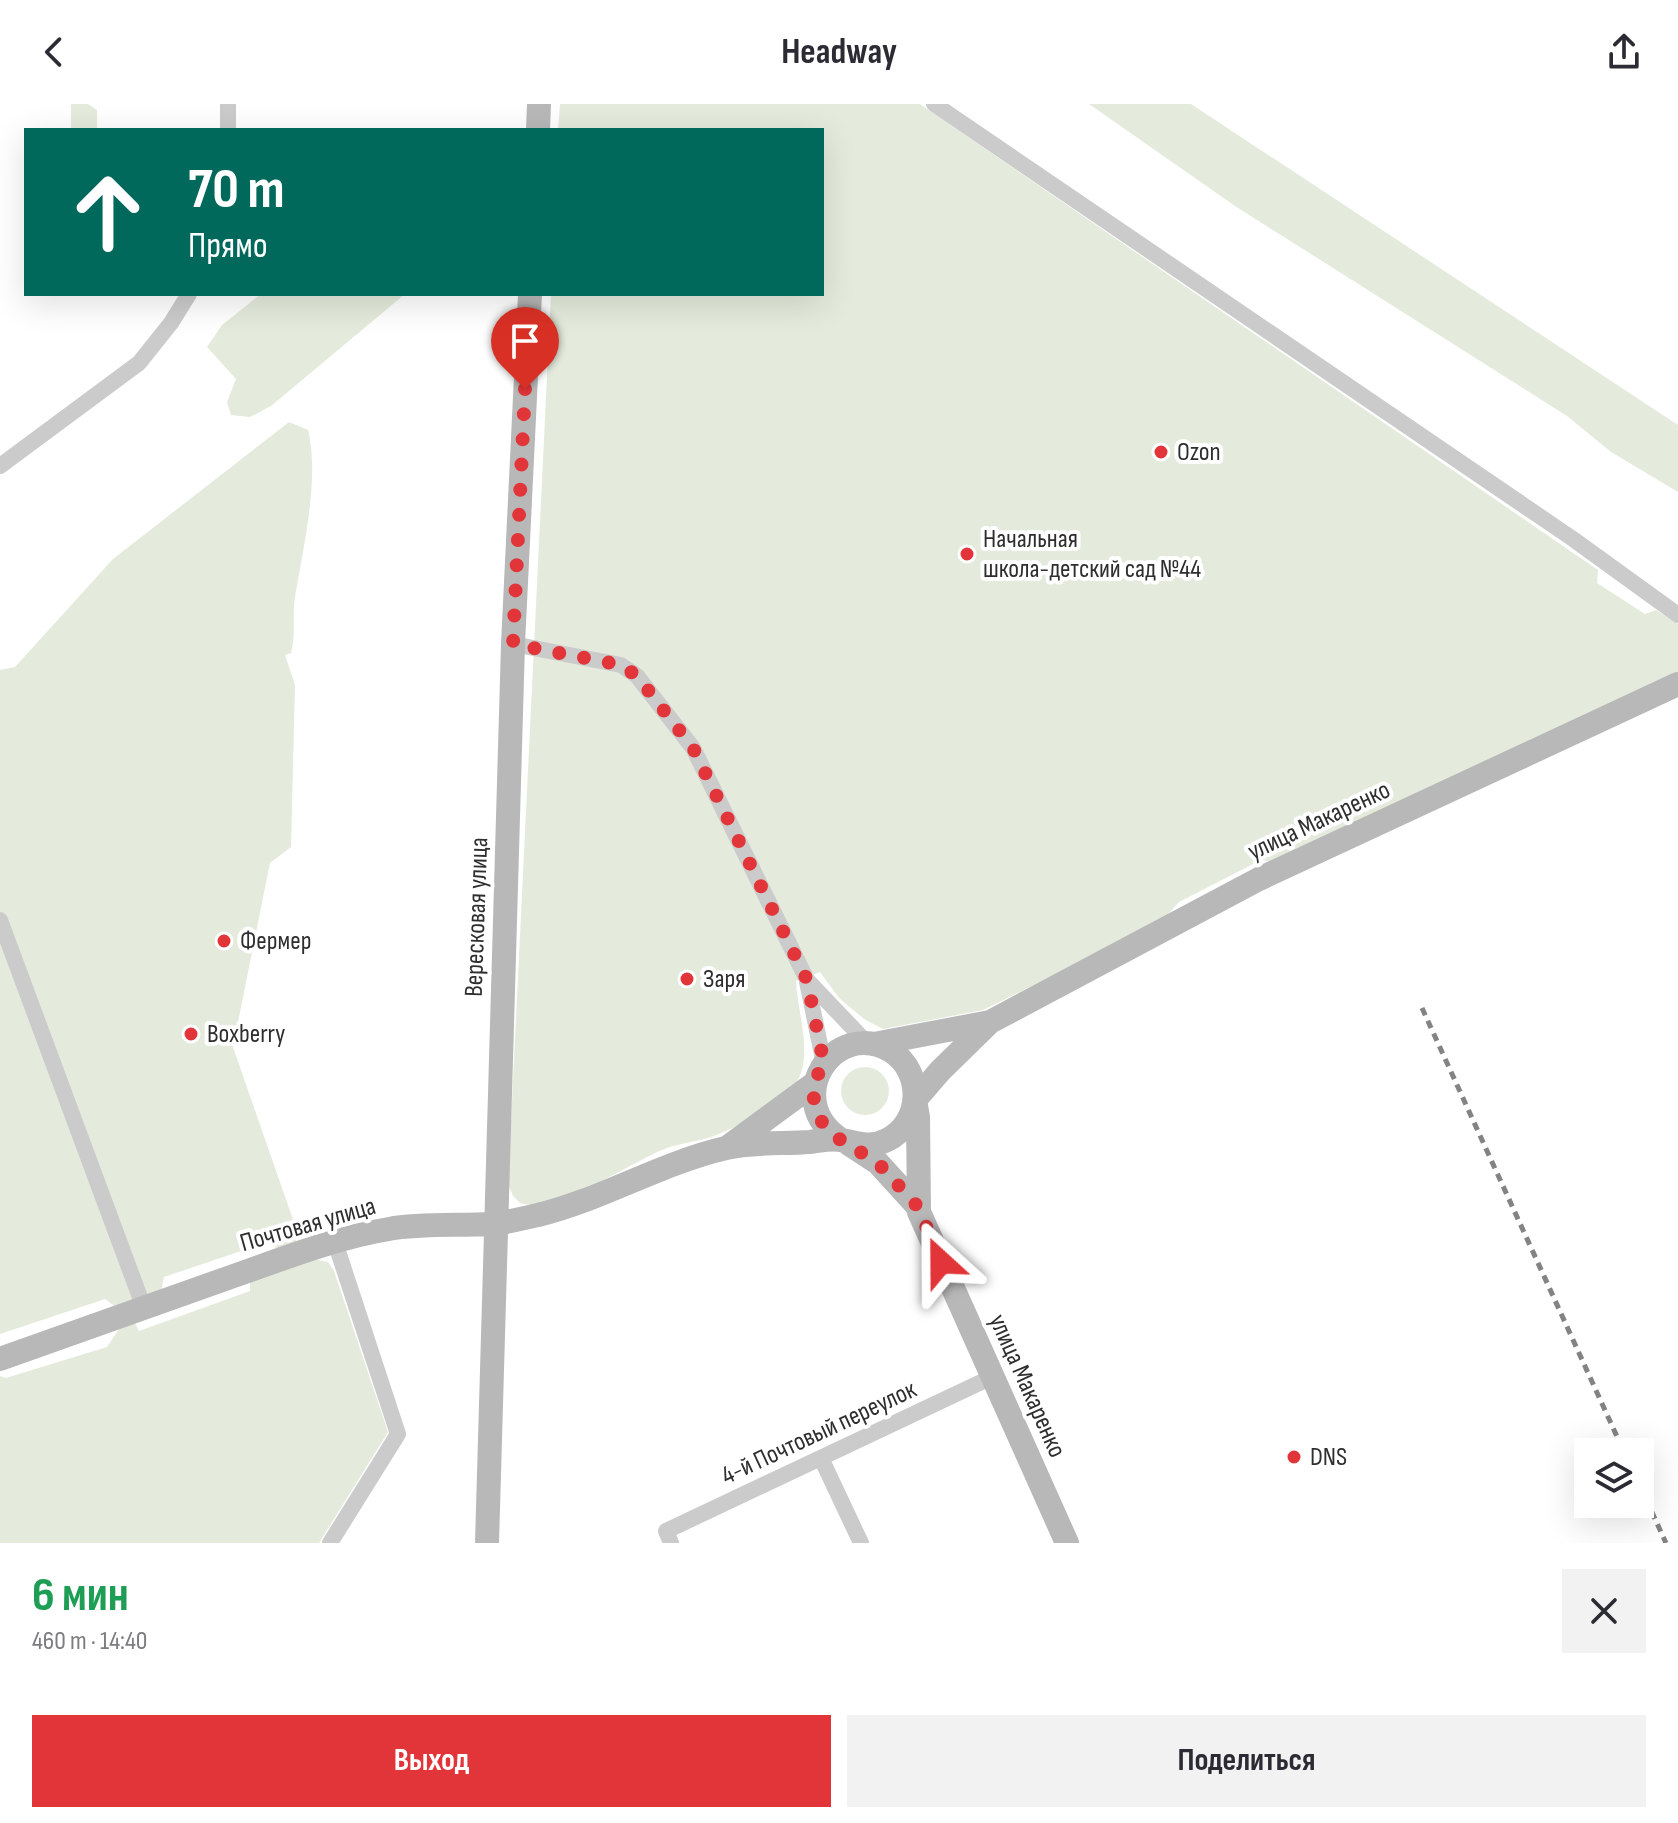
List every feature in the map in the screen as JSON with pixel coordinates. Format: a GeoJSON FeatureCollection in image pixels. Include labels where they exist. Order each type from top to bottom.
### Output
{"type":"FeatureCollection","features":[{"type":"Feature","properties":{"kind":"street"},"geometry":{"type":"LineString","coordinates":[[228,104],[228,128]]}},
{"type":"Feature","properties":{"kind":"street"},"geometry":{"type":"LineString","coordinates":[[538,128],[539,104]]}},
{"type":"Feature","properties":{"kind":"street"},"geometry":{"type":"LineString","coordinates":[[934,104],[1573,539],[1678,615]]}},
{"type":"Feature","properties":{"kind":"street"},"geometry":{"type":"LineString","coordinates":[[0,466],[139,363],[188,296]]}},
{"type":"Feature","properties":{"kind":"street","name":"Вересковая улица"},"geometry":{"type":"LineString","coordinates":[[487,1543],[513,644],[530,296]]}},
{"type":"Feature","properties":{"kind":"street"},"geometry":{"type":"LineString","coordinates":[[513,644],[621,665],[637,676],[693,748],[807,980],[819,1073],[814,1098],[818,1115],[827,1129],[843,1141],[871,1145],[895,1136],[907,1123],[915,1100],[914,1084],[908,1068],[896,1055],[871,1044],[807,980]]}},
{"type":"Feature","properties":{"kind":"street","name":"улица Макаренко"},"geometry":{"type":"LineString","coordinates":[[918,1207],[918,1117],[915,1100],[990,1022],[1259,879],[1678,684]]}},
{"type":"Feature","properties":{"kind":"street"},"geometry":{"type":"LineString","coordinates":[[0,920],[144,1308]]}},
{"type":"Feature","properties":{"kind":"street","name":"улица Макаренко"},"geometry":{"type":"LineString","coordinates":[[871,1044],[990,1022]]}},
{"type":"Feature","properties":{"kind":"street"},"geometry":{"type":"LineString","coordinates":[[819,1073],[847,1047],[871,1044]]}},
{"type":"Feature","properties":{"kind":"street","name":"Почтовая улица"},"geometry":{"type":"LineString","coordinates":[[728,1147],[819,1073]]}},
{"type":"Feature","properties":{"kind":"street","name":"Почтовая улица"},"geometry":{"type":"LineString","coordinates":[[0,1359],[335,1242],[390,1228],[496,1224],[542,1214],[728,1147],[843,1141]]}},
{"type":"Feature","properties":{"kind":"street","name":"улица Макаренко"},"geometry":{"type":"LineString","coordinates":[[843,1141],[878,1163],[918,1207],[1067,1543]]}},
{"type":"Feature","properties":{"kind":"street"},"geometry":{"type":"LineString","coordinates":[[330,1543],[398,1434],[335,1242]]}},
{"type":"Feature","properties":{"kind":"street","name":"4-й Почтовый переулок"},"geometry":{"type":"LineString","coordinates":[[668,1537],[821,1458],[992,1377]]}},
{"type":"Feature","properties":{"kind":"street"},"geometry":{"type":"LineString","coordinates":[[821,1458],[861,1543]]}},
{"type":"Feature","properties":{"kind":"green space"},"geometry":{"type":"Polygon","coordinates":[[[71,104],[88,104],[97,110],[97,128],[71,128],[71,104]]]}},
{"type":"Feature","properties":{"kind":"green space"},"geometry":{"type":"Polygon","coordinates":[[[560,104],[920,104],[1598,570],[1597,583],[1645,614],[1656,610],[1678,624],[1678,676],[1276,862],[1261,860],[1179,902],[1161,922],[983,1010],[883,1029],[864,1019],[839,998],[820,972],[796,981],[803,1030],[803,1067],[799,1078],[784,1096],[731,1129],[667,1148],[573,1194],[535,1205],[520,1203],[508,1184],[551,296],[824,296],[824,128],[558,128],[560,104]]]}},
{"type":"Feature","properties":{"kind":"green space"},"geometry":{"type":"Polygon","coordinates":[[[1089,104],[1191,104],[1678,425],[1678,492],[1611,452],[1567,416],[1235,206],[1089,104]]]}},
{"type":"Feature","properties":{"kind":"green space"},"geometry":{"type":"Polygon","coordinates":[[[258,296],[403,296],[271,406],[250,417],[231,415],[227,402],[236,379],[207,347],[222,325],[258,296]]]}},
{"type":"Feature","properties":{"kind":"green space"},"geometry":{"type":"Polygon","coordinates":[[[289,422],[308,430],[312,470],[309,514],[294,604],[291,653],[285,655],[295,685],[291,847],[270,863],[233,1047],[297,1238],[293,1245],[281,1251],[268,1242],[164,1277],[161,1291],[116,1307],[105,1299],[0,1334],[0,670],[15,667],[113,559],[289,422]]]}},
{"type":"Feature","properties":{"kind":"green space"},"geometry":{"type":"Polygon","coordinates":[[[865,1067],[882,1074],[889,1091],[882,1108],[865,1115],[848,1108],[841,1091],[848,1074],[865,1067]]]}},
{"type":"Feature","properties":{"kind":"green space"},"geometry":{"type":"Polygon","coordinates":[[[314,1259],[328,1262],[334,1271],[388,1432],[319,1543],[0,1543],[0,1376],[6,1378],[107,1347],[119,1329],[135,1323],[139,1331],[250,1291],[250,1281],[314,1259]]]}},
{"type":"Feature","properties":{"kind":"railway"},"geometry":{"type":"LineString","coordinates":[[1422,1008],[1618,1438]]}},
{"type":"Feature","properties":{"kind":"railway"},"geometry":{"type":"LineString","coordinates":[[1654,1517],[1666,1543]]}},
{"type":"Feature","properties":{"kind":"place","name":"Ozon"},"geometry":{"type":"Point","coordinates":[1161,452]}},
{"type":"Feature","properties":{"kind":"place","name":"Начальная школа-детский сад №44"},"geometry":{"type":"Point","coordinates":[967,554]}},
{"type":"Feature","properties":{"kind":"place","name":"Фермер"},"geometry":{"type":"Point","coordinates":[224,941]}},
{"type":"Feature","properties":{"kind":"place","name":"Заря"},"geometry":{"type":"Point","coordinates":[687,979]}},
{"type":"Feature","properties":{"kind":"place","name":"Boxberry"},"geometry":{"type":"Point","coordinates":[191,1034]}},
{"type":"Feature","properties":{"kind":"place","name":"DNS"},"geometry":{"type":"Point","coordinates":[1294,1457]}},
{"type":"Feature","properties":{"kind":"route"},"geometry":{"type":"LineString","coordinates":[[525,389],[513,644],[621,665],[631,670],[693,748],[807,980],[824,1064],[813,1092],[818,1115],[833,1135],[878,1163],[918,1207],[941,1262]]}}]}
